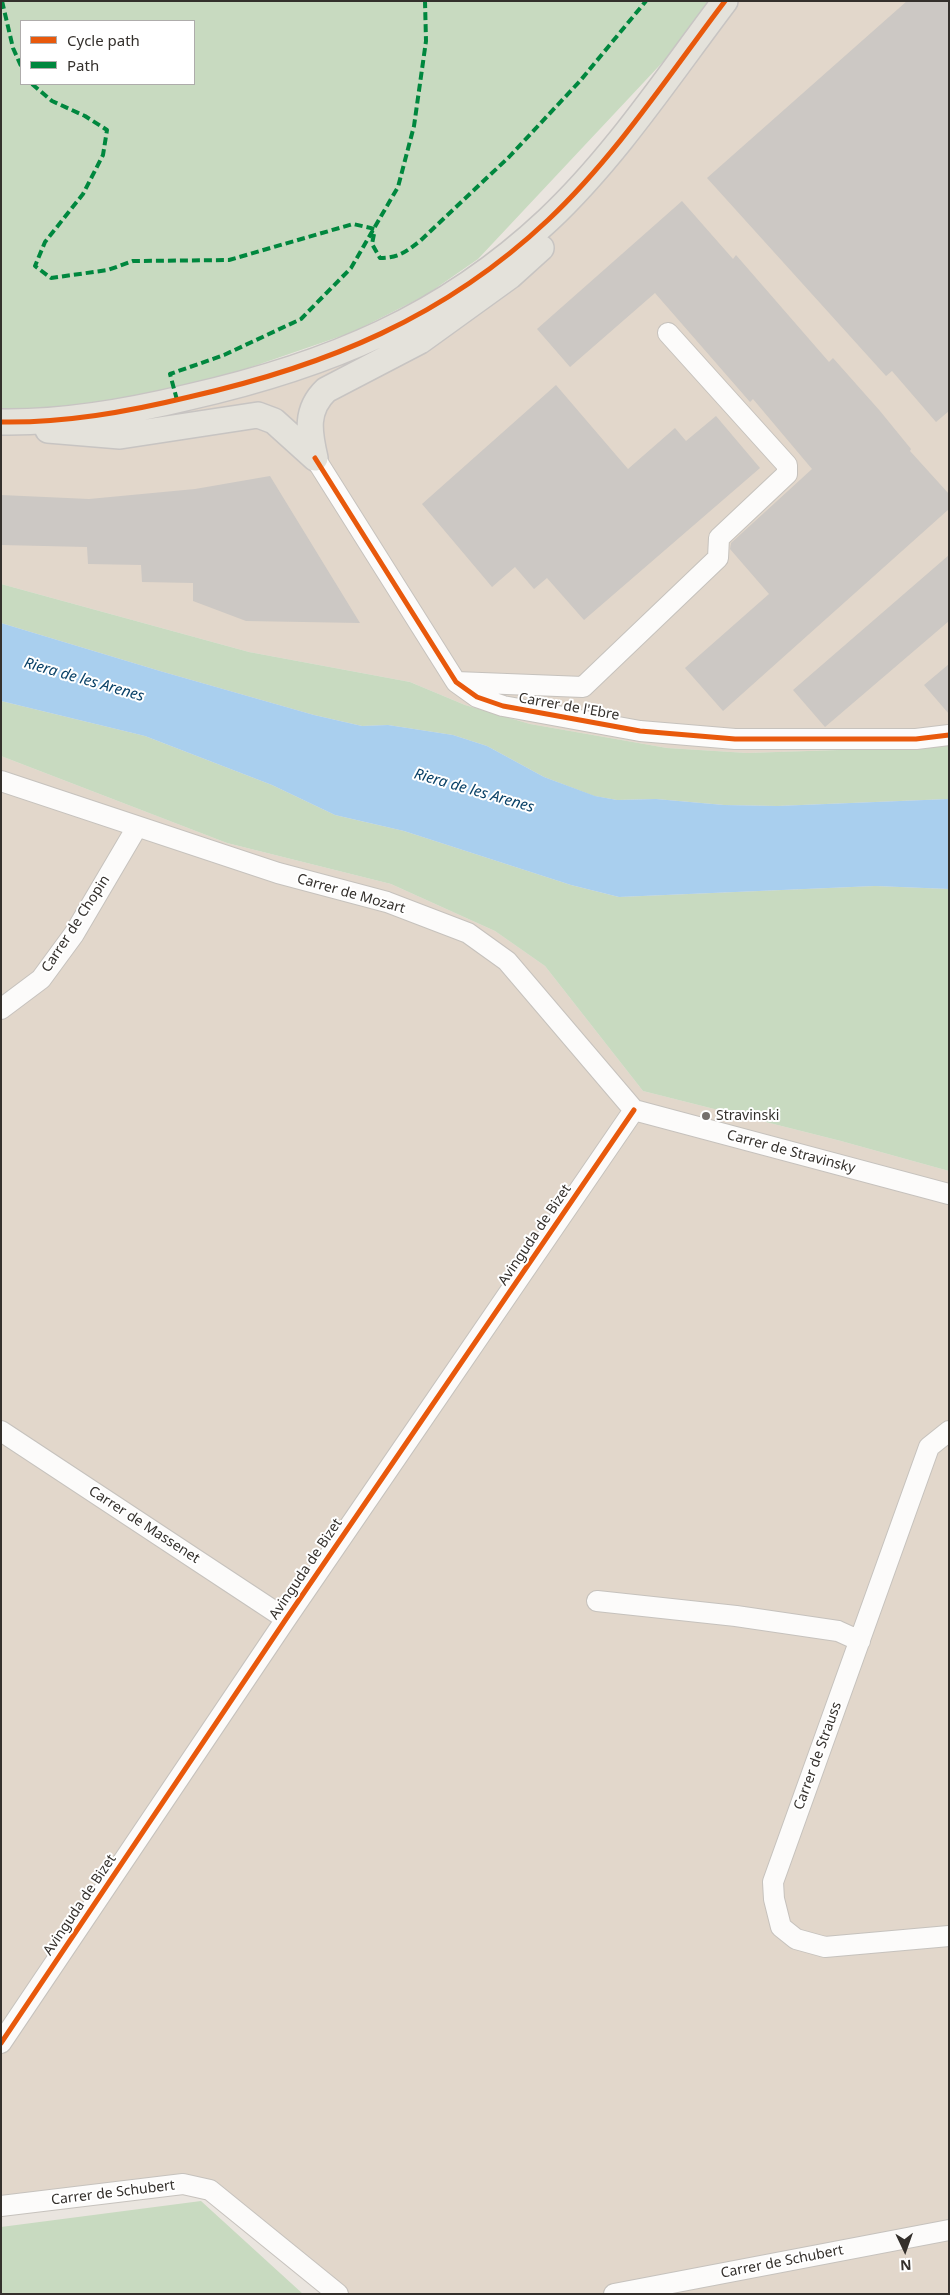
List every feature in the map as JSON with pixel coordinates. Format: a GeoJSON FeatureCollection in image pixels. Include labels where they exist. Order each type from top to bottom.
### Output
{"type":"FeatureCollection","features":[{"type":"Feature","properties":{"kind":"main road"},"geometry":{"type":"LineString","coordinates":[[2,422],[54,421],[123,412],[257,380],[351,348],[428,308],[504,258],[548,219],[604,159],[725,1]]}},
{"type":"Feature","properties":{"kind":"main road"},"geometry":{"type":"LineString","coordinates":[[315,458],[310,430],[312,411],[316,400],[326,390],[420,341],[510,276],[567,221],[582,201],[604,159]]}},
{"type":"Feature","properties":{"kind":"main road"},"geometry":{"type":"LineString","coordinates":[[2,422],[83,435],[120,436],[258,415],[274,421],[315,458]]}},
{"type":"Feature","properties":{"kind":"street"},"geometry":{"type":"LineString","coordinates":[[456,682],[583,687],[718,558],[719,538],[787,474],[787,465],[668,333]]}},
{"type":"Feature","properties":{"kind":"street","name":"Carrer de l'Ebre"},"geometry":{"type":"LineString","coordinates":[[315,458],[456,682],[477,697],[503,706],[640,731],[735,739],[916,739],[949,735]]}},
{"type":"Feature","properties":{"kind":"street","name":"Carrer de Mozart"},"geometry":{"type":"LineString","coordinates":[[1,781],[278,873],[387,902],[468,933],[507,961],[634,1110]]}},
{"type":"Feature","properties":{"kind":"street","name":"Carrer de Chopin"},"geometry":{"type":"LineString","coordinates":[[1,1009],[41,979],[74,934],[137,827]]}},
{"type":"Feature","properties":{"kind":"street","name":"Carrer de Stravinsky"},"geometry":{"type":"LineString","coordinates":[[634,1110],[949,1194]]}},
{"type":"Feature","properties":{"kind":"street","name":"Avinguda de Bizet"},"geometry":{"type":"LineString","coordinates":[[1,2043],[286,1619],[634,1110]]}},
{"type":"Feature","properties":{"kind":"street","name":"Carrer de Massenet"},"geometry":{"type":"LineString","coordinates":[[1,1431],[286,1619]]}},
{"type":"Feature","properties":{"kind":"street","name":"Carrer de Strauss"},"geometry":{"type":"LineString","coordinates":[[949,1431],[930,1446],[773,1882],[774,1899],[781,1927],[796,1939],[825,1947],[949,1936]]}},
{"type":"Feature","properties":{"kind":"street"},"geometry":{"type":"LineString","coordinates":[[597,1601],[736,1616],[819,1628],[838,1631],[860,1641]]}},
{"type":"Feature","properties":{"kind":"street","name":"Carrer de Schubert"},"geometry":{"type":"LineString","coordinates":[[1,2206],[183,2184],[210,2190],[338,2294]]}},
{"type":"Feature","properties":{"kind":"street","name":"Carrer de Schubert"},"geometry":{"type":"LineString","coordinates":[[614,2294],[949,2230]]}},
{"type":"Feature","properties":{"kind":"shaded area"},"geometry":{"type":"Polygon","coordinates":[[[718,1],[949,1],[949,744],[930,747],[747,753],[667,748],[530,724],[465,705],[410,682],[249,652],[1,584],[1,422],[309,365],[527,239],[718,1]]]}},
{"type":"Feature","properties":{"kind":"shaded area"},"geometry":{"type":"Polygon","coordinates":[[[1,756],[227,843],[391,884],[495,931],[545,966],[643,1091],[841,1141],[949,1171],[949,2294],[338,2294],[210,2190],[1,2207],[1,756]]]}},
{"type":"Feature","properties":{"kind":"green space"},"geometry":{"type":"Polygon","coordinates":[[[1,1],[720,1],[478,259],[426,295],[353,332],[202,384],[88,406],[1,411],[1,1]]]}},
{"type":"Feature","properties":{"kind":"green space"},"geometry":{"type":"Polygon","coordinates":[[[1,584],[249,652],[410,682],[465,705],[530,724],[667,748],[747,753],[930,747],[949,744],[949,799],[777,806],[724,805],[656,799],[617,800],[594,796],[544,777],[487,746],[453,735],[388,725],[362,726],[314,715],[1,623],[1,584]]]}},
{"type":"Feature","properties":{"kind":"green space"},"geometry":{"type":"Polygon","coordinates":[[[1,701],[145,736],[272,785],[335,815],[404,831],[571,885],[619,897],[875,886],[949,889],[949,1171],[841,1141],[643,1091],[545,966],[495,931],[391,884],[227,843],[1,756],[1,701]]]}},
{"type":"Feature","properties":{"kind":"green space"},"geometry":{"type":"Polygon","coordinates":[[[201,2201],[303,2294],[1,2294],[1,2227],[201,2201]]]}},
{"type":"Feature","properties":{"kind":"water","name":"Riera de les Arenes"},"geometry":{"type":"Polygon","coordinates":[[[1,623],[314,715],[362,726],[388,725],[453,735],[487,746],[544,777],[595,796],[617,800],[656,799],[724,805],[777,806],[949,799],[949,889],[875,886],[619,897],[571,885],[404,831],[335,815],[272,785],[145,736],[1,701],[1,623]]]}},
{"type":"Feature","properties":{"kind":"building"},"geometry":{"type":"Polygon","coordinates":[[[907,1],[949,1],[949,411],[936,422],[892,371],[886,376],[707,178],[907,1]]]}},
{"type":"Feature","properties":{"kind":"building"},"geometry":{"type":"Polygon","coordinates":[[[682,201],[733,259],[736,255],[829,362],[833,358],[880,411],[911,449],[910,451],[949,494],[949,509],[723,711],[685,668],[769,594],[730,549],[731,543],[812,469],[753,399],[750,402],[655,293],[570,367],[537,329],[682,201]]]}},
{"type":"Feature","properties":{"kind":"building"},"geometry":{"type":"Polygon","coordinates":[[[556,385],[628,469],[675,428],[686,441],[716,416],[760,468],[584,620],[547,578],[534,589],[515,567],[492,587],[422,504],[556,385]]]}},
{"type":"Feature","properties":{"kind":"building"},"geometry":{"type":"Polygon","coordinates":[[[270,476],[360,623],[246,621],[193,601],[193,583],[142,582],[141,565],[88,564],[87,547],[1,545],[1,495],[89,499],[195,489],[270,476]]]}},
{"type":"Feature","properties":{"kind":"building"},"geometry":{"type":"Polygon","coordinates":[[[949,555],[949,621],[825,727],[793,690],[949,555]]]}},
{"type":"Feature","properties":{"kind":"building"},"geometry":{"type":"Polygon","coordinates":[[[949,664],[949,714],[924,685],[949,664]]]}},
{"type":"Feature","properties":{"kind":"marked path"},"geometry":{"type":"LineString","coordinates":[[2,1],[13,48],[20,64]]}},
{"type":"Feature","properties":{"kind":"marked path"},"geometry":{"type":"LineString","coordinates":[[177,400],[170,374],[224,355],[301,319],[351,268],[398,187],[414,126],[426,41],[425,1]]}},
{"type":"Feature","properties":{"kind":"marked path"},"geometry":{"type":"LineString","coordinates":[[374,234],[372,244],[380,258],[402,254],[420,241],[509,157],[580,81],[646,1]]}},
{"type":"Feature","properties":{"kind":"marked path"},"geometry":{"type":"LineString","coordinates":[[33,85],[52,101],[85,116],[107,130],[103,155],[83,194],[45,242],[35,266],[51,278],[108,270],[133,261],[229,260],[353,224],[375,229]]}},
{"type":"Feature","properties":{"kind":"cycle path"},"geometry":{"type":"LineString","coordinates":[[1,422],[49,421],[96,416],[239,385],[335,353],[381,334],[425,311],[467,285],[508,254],[573,196],[641,115],[725,1]]}},
{"type":"Feature","properties":{"kind":"cycle path"},"geometry":{"type":"LineString","coordinates":[[315,458],[456,682],[477,697],[503,706],[640,731],[735,739],[916,739],[949,735]]}},
{"type":"Feature","properties":{"kind":"cycle path"},"geometry":{"type":"LineString","coordinates":[[1,2043],[286,1619],[634,1110]]}},
{"type":"Feature","properties":{"kind":"place","name":"Stravinski"},"geometry":{"type":"Point","coordinates":[706,1116]}}]}
